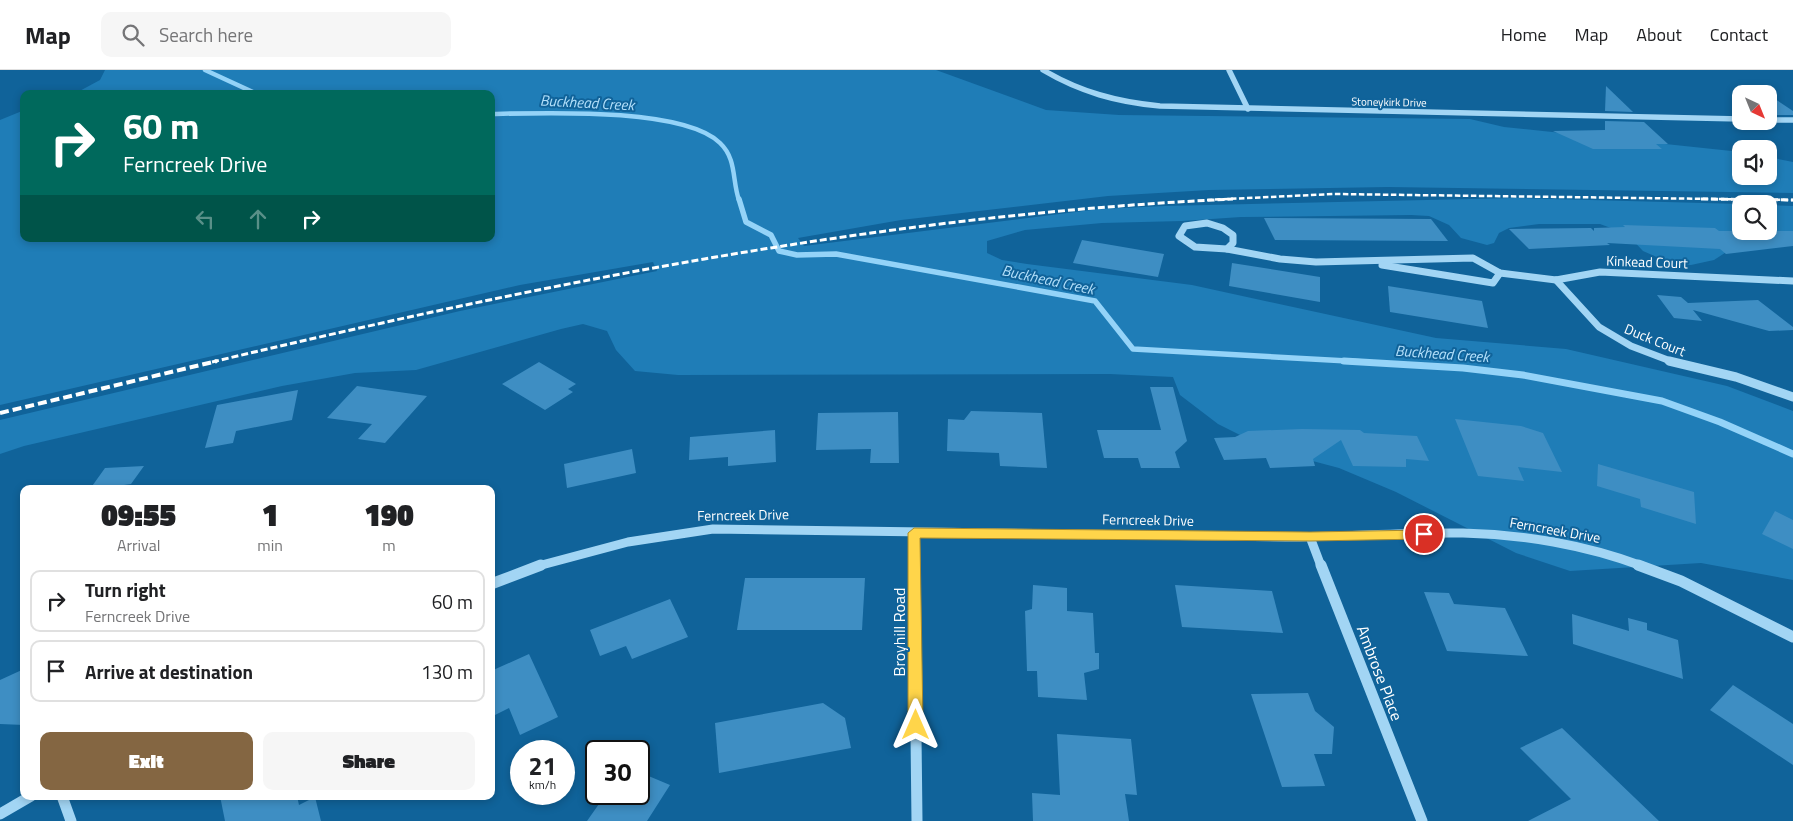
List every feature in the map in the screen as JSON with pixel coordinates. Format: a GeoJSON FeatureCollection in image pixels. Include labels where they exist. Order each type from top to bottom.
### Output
{"type":"FeatureCollection","features":[{"type":"Feature","properties":{"kind":"street","name":"Stoneykirk Drive"},"geometry":{"type":"LineString","coordinates":[[1043,70],[1077,90],[1111,100],[1160,106],[1732,119]]}},
{"type":"Feature","properties":{"kind":"street"},"geometry":{"type":"LineString","coordinates":[[1229,70],[1248,109]]}},
{"type":"Feature","properties":{"kind":"street"},"geometry":{"type":"LineString","coordinates":[[1778,120],[1793,120]]}},
{"type":"Feature","properties":{"kind":"street","name":"Kinkead Court"},"geometry":{"type":"LineString","coordinates":[[1227,249],[1232,243],[1233,235],[1216,225],[1191,224],[1181,230],[1178,236],[1195,247],[1227,249],[1280,260],[1316,262],[1473,258],[1500,273],[1556,280],[1600,272],[1793,280]]}},
{"type":"Feature","properties":{"kind":"street","name":"Kinkead Court"},"geometry":{"type":"LineString","coordinates":[[1361,261],[1493,283],[1500,273]]}},
{"type":"Feature","properties":{"kind":"street","name":"Duck Court"},"geometry":{"type":"LineString","coordinates":[[1556,280],[1600,327],[1631,346],[1671,362],[1736,376],[1793,397]]}},
{"type":"Feature","properties":{"kind":"street","name":"Ferncreek Drive"},"geometry":{"type":"LineString","coordinates":[[495,583],[605,545],[660,535],[713,529],[766,528],[914,533],[1310,537],[1462,533],[1514,536],[1574,546],[1623,559],[1681,581],[1793,637]]}},
{"type":"Feature","properties":{"kind":"street","name":"Broyhill Road"},"geometry":{"type":"LineString","coordinates":[[914,533],[916,821]]}},
{"type":"Feature","properties":{"kind":"street","name":"Ambrose Place"},"geometry":{"type":"LineString","coordinates":[[1310,537],[1415,808],[1422,821]]}},
{"type":"Feature","properties":{"kind":"street"},"geometry":{"type":"LineString","coordinates":[[0,814],[24,800]]}},
{"type":"Feature","properties":{"kind":"street"},"geometry":{"type":"LineString","coordinates":[[63,800],[71,821]]}},
{"type":"Feature","properties":{"kind":"shaded area"},"geometry":{"type":"Polygon","coordinates":[[[105,70],[936,70],[1046,110],[1119,115],[1470,119],[1504,127],[1732,151],[1732,185],[1777,185],[1777,159],[1793,162],[1793,193],[1388,187],[1209,190],[1108,196],[901,220],[798,238],[804,246],[1099,209],[1165,206],[1516,198],[1732,204],[1732,240],[1745,240],[1714,260],[1691,265],[1668,262],[1643,251],[1627,234],[1600,224],[1539,224],[1509,228],[1499,233],[1494,243],[1487,245],[1461,238],[1449,225],[1429,216],[1411,215],[1241,217],[1102,223],[1025,230],[987,241],[987,253],[1002,260],[1027,264],[1192,285],[1436,338],[1566,349],[1727,386],[1793,411],[1793,580],[1701,563],[1570,571],[1516,553],[1396,492],[1339,468],[1275,451],[1244,437],[1218,424],[1180,395],[1173,377],[1110,374],[678,375],[635,371],[616,350],[607,331],[583,324],[416,370],[355,373],[282,386],[24,446],[0,454],[0,420],[460,311],[657,271],[653,262],[520,285],[0,405],[0,120],[20,112],[20,242],[495,242],[495,90],[81,90],[100,80],[105,70]]]}},
{"type":"Feature","properties":{"kind":"shaded area"},"geometry":{"type":"Polygon","coordinates":[[[1777,205],[1793,206],[1793,231],[1777,233],[1777,205]]]}},
{"type":"Feature","properties":{"kind":"building"},"geometry":{"type":"Polygon","coordinates":[[[1606,86],[1633,112],[1605,111],[1606,86]]]}},
{"type":"Feature","properties":{"kind":"building"},"geometry":{"type":"Polygon","coordinates":[[[1778,101],[1793,111],[1793,115],[1778,115],[1778,101]]]}},
{"type":"Feature","properties":{"kind":"building"},"geometry":{"type":"Polygon","coordinates":[[[1605,121],[1644,122],[1668,144],[1656,144],[1662,149],[1593,149],[1553,131],[1605,130],[1605,121]]]}},
{"type":"Feature","properties":{"kind":"building"},"geometry":{"type":"Polygon","coordinates":[[[1264,218],[1431,219],[1448,241],[1275,240],[1264,218]]]}},
{"type":"Feature","properties":{"kind":"building"},"geometry":{"type":"Polygon","coordinates":[[[1623,225],[1715,228],[1719,231],[1732,231],[1732,240],[1777,240],[1777,231],[1793,231],[1793,246],[1726,254],[1720,249],[1607,243],[1610,245],[1529,249],[1509,229],[1591,228],[1594,231],[1594,228],[1625,227],[1623,225]]]}},
{"type":"Feature","properties":{"kind":"building"},"geometry":{"type":"Polygon","coordinates":[[[1082,240],[1164,254],[1158,277],[1073,263],[1082,240]]]}},
{"type":"Feature","properties":{"kind":"building"},"geometry":{"type":"Polygon","coordinates":[[[1232,263],[1320,277],[1320,302],[1229,286],[1232,263]]]}},
{"type":"Feature","properties":{"kind":"building"},"geometry":{"type":"Polygon","coordinates":[[[1388,286],[1482,301],[1488,328],[1390,312],[1388,286]]]}},
{"type":"Feature","properties":{"kind":"building"},"geometry":{"type":"Polygon","coordinates":[[[1657,295],[1681,297],[1688,303],[1758,300],[1793,327],[1793,330],[1769,331],[1693,310],[1702,321],[1674,318],[1657,295]]]}},
{"type":"Feature","properties":{"kind":"building"},"geometry":{"type":"Polygon","coordinates":[[[539,362],[576,384],[568,389],[573,392],[545,410],[502,384],[539,362]]]}},
{"type":"Feature","properties":{"kind":"building"},"geometry":{"type":"Polygon","coordinates":[[[357,386],[427,396],[385,443],[358,439],[372,424],[327,418],[357,386]]]}},
{"type":"Feature","properties":{"kind":"building"},"geometry":{"type":"Polygon","coordinates":[[[1150,387],[1173,387],[1187,441],[1175,452],[1180,468],[1141,468],[1138,458],[1104,458],[1097,430],[1161,430],[1150,387]]]}},
{"type":"Feature","properties":{"kind":"building"},"geometry":{"type":"Polygon","coordinates":[[[298,390],[292,420],[236,431],[233,443],[205,448],[217,405],[298,390]]]}},
{"type":"Feature","properties":{"kind":"building"},"geometry":{"type":"Polygon","coordinates":[[[971,411],[1042,413],[1047,468],[1000,466],[999,453],[947,451],[948,419],[964,420],[971,411]]]}},
{"type":"Feature","properties":{"kind":"building"},"geometry":{"type":"Polygon","coordinates":[[[898,412],[899,463],[870,463],[871,449],[816,450],[818,413],[898,412]]]}},
{"type":"Feature","properties":{"kind":"building"},"geometry":{"type":"Polygon","coordinates":[[[1455,419],[1521,426],[1543,433],[1562,472],[1518,467],[1524,481],[1478,476],[1455,419]]]}},
{"type":"Feature","properties":{"kind":"building"},"geometry":{"type":"Polygon","coordinates":[[[1302,429],[1360,430],[1364,433],[1417,436],[1429,461],[1406,459],[1406,467],[1353,466],[1341,440],[1313,459],[1315,466],[1270,468],[1266,458],[1224,460],[1214,438],[1235,437],[1248,431],[1302,429]]]}},
{"type":"Feature","properties":{"kind":"building"},"geometry":{"type":"Polygon","coordinates":[[[775,430],[776,462],[728,466],[728,457],[689,460],[690,437],[775,430]]]}},
{"type":"Feature","properties":{"kind":"building"},"geometry":{"type":"Polygon","coordinates":[[[632,449],[636,473],[567,488],[564,464],[632,449]]]}},
{"type":"Feature","properties":{"kind":"building"},"geometry":{"type":"Polygon","coordinates":[[[1598,464],[1694,492],[1696,524],[1641,507],[1640,499],[1597,486],[1598,464]]]}},
{"type":"Feature","properties":{"kind":"building"},"geometry":{"type":"Polygon","coordinates":[[[144,466],[131,484],[93,485],[105,468],[144,466]]]}},
{"type":"Feature","properties":{"kind":"building"},"geometry":{"type":"Polygon","coordinates":[[[1775,511],[1793,520],[1793,549],[1762,534],[1775,511]]]}},
{"type":"Feature","properties":{"kind":"building"},"geometry":{"type":"Polygon","coordinates":[[[745,578],[865,578],[862,630],[737,630],[745,578]]]}},
{"type":"Feature","properties":{"kind":"building"},"geometry":{"type":"Polygon","coordinates":[[[1033,585],[1067,588],[1067,611],[1093,613],[1095,653],[1099,653],[1099,669],[1084,673],[1087,700],[1038,697],[1037,671],[1027,671],[1025,611],[1032,609],[1033,585]]]}},
{"type":"Feature","properties":{"kind":"building"},"geometry":{"type":"Polygon","coordinates":[[[1175,585],[1272,591],[1283,633],[1182,627],[1175,585]]]}},
{"type":"Feature","properties":{"kind":"building"},"geometry":{"type":"Polygon","coordinates":[[[1424,592],[1449,593],[1454,604],[1505,608],[1528,656],[1447,651],[1424,592]]]}},
{"type":"Feature","properties":{"kind":"building"},"geometry":{"type":"Polygon","coordinates":[[[670,599],[688,637],[632,659],[626,646],[600,656],[590,630],[670,599]]]}},
{"type":"Feature","properties":{"kind":"building"},"geometry":{"type":"Polygon","coordinates":[[[1572,614],[1629,631],[1628,618],[1647,623],[1647,630],[1678,640],[1683,679],[1573,644],[1572,614]]]}},
{"type":"Feature","properties":{"kind":"building"},"geometry":{"type":"Polygon","coordinates":[[[529,654],[558,717],[520,735],[509,708],[495,715],[495,669],[529,654]]]}},
{"type":"Feature","properties":{"kind":"building"},"geometry":{"type":"Polygon","coordinates":[[[20,671],[20,725],[0,724],[0,680],[20,671]]]}},
{"type":"Feature","properties":{"kind":"building"},"geometry":{"type":"Polygon","coordinates":[[[1733,685],[1793,724],[1793,765],[1710,710],[1733,685]]]}},
{"type":"Feature","properties":{"kind":"building"},"geometry":{"type":"Polygon","coordinates":[[[1308,693],[1315,711],[1334,727],[1332,754],[1314,754],[1325,786],[1282,787],[1251,694],[1308,693]]]}},
{"type":"Feature","properties":{"kind":"building"},"geometry":{"type":"Polygon","coordinates":[[[823,703],[845,718],[851,748],[719,773],[715,723],[823,703]]]}},
{"type":"Feature","properties":{"kind":"building"},"geometry":{"type":"Polygon","coordinates":[[[1562,728],[1659,821],[1528,821],[1571,799],[1520,748],[1562,728]]]}},
{"type":"Feature","properties":{"kind":"building"},"geometry":{"type":"Polygon","coordinates":[[[1057,734],[1131,739],[1137,795],[1125,794],[1129,821],[1033,821],[1032,793],[1060,795],[1057,734]]]}},
{"type":"Feature","properties":{"kind":"building"},"geometry":{"type":"Polygon","coordinates":[[[650,777],[670,785],[647,821],[587,821],[598,805],[650,805],[650,777]]]}},
{"type":"Feature","properties":{"kind":"building"},"geometry":{"type":"Polygon","coordinates":[[[221,800],[298,800],[299,805],[309,800],[316,800],[321,821],[225,821],[221,800]]]}},
{"type":"Feature","properties":{"kind":"waterway","name":"Buckhead Creek"},"geometry":{"type":"LineString","coordinates":[[205,70],[248,90]]}},
{"type":"Feature","properties":{"kind":"waterway","name":"Buckhead Creek"},"geometry":{"type":"LineString","coordinates":[[495,114],[577,113],[611,115],[676,123],[702,131],[720,143],[729,156],[739,200]]}},
{"type":"Feature","properties":{"kind":"waterway","name":"Buckhead Creek"},"geometry":{"type":"LineString","coordinates":[[739,199],[746,222],[771,235],[779,251],[797,255],[836,254],[1095,301],[1133,349],[1366,362]]}},
{"type":"Feature","properties":{"kind":"waterway","name":"Buckhead Creek"},"geometry":{"type":"LineString","coordinates":[[1344,361],[1463,368],[1523,375],[1662,401],[1720,422],[1793,454]]}},
{"type":"Feature","properties":{"kind":"railway"},"geometry":{"type":"LineString","coordinates":[[1207,200],[1334,194],[1793,200],[1701,199]]}},
{"type":"Feature","properties":{"kind":"railway"},"geometry":{"type":"LineString","coordinates":[[212,362],[465,305],[592,279],[719,257],[846,237],[974,220],[1103,207],[1233,199]]}},
{"type":"Feature","properties":{"kind":"railway"},"geometry":{"type":"LineString","coordinates":[[0,413],[217,361]]}},
{"type":"Feature","properties":{"kind":"route"},"geometry":{"type":"LineString","coordinates":[[916,725],[914,533],[1310,537],[1424,534]]}}]}
